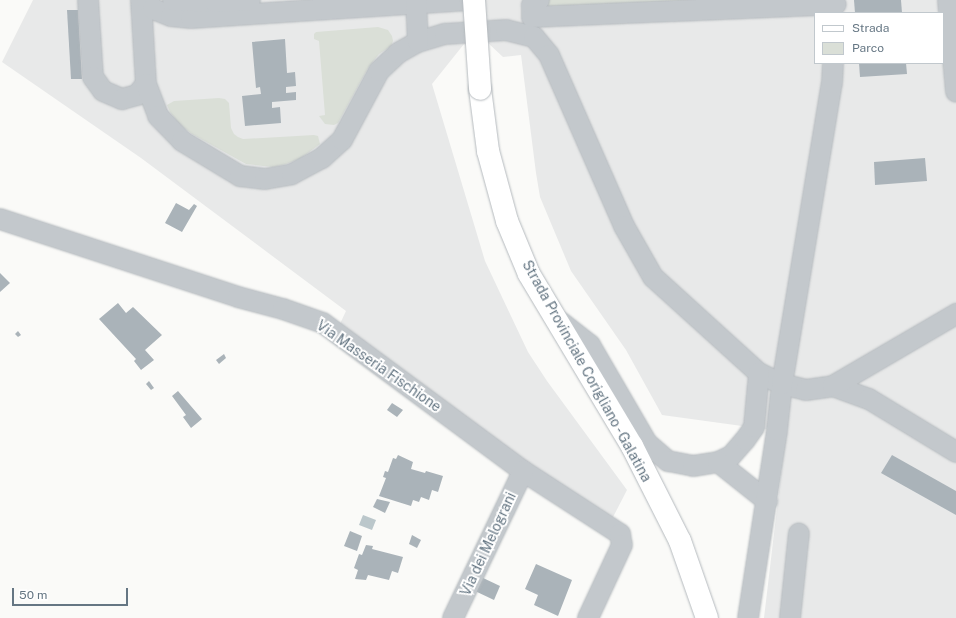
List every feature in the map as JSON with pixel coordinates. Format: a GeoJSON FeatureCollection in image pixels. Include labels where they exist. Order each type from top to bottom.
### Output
{"type":"FeatureCollection","features":[{"type":"Feature","properties":{"kind":"main road","name":"Strada Provinciale Corigliano - Galatina"},"geometry":{"type":"LineString","coordinates":[[473,0],[480,89],[488,151],[507,221],[529,274],[632,446],[677,534],[707,618]]}},
{"type":"Feature","properties":{"kind":"street"},"geometry":{"type":"LineString","coordinates":[[88,0],[93,78],[103,91],[122,99],[137,95],[146,84]]}},
{"type":"Feature","properties":{"kind":"street"},"geometry":{"type":"LineString","coordinates":[[141,0],[146,84],[158,116],[182,141],[240,176],[264,179],[292,174],[322,158],[342,140],[379,71],[398,53],[418,42],[445,34],[506,30],[534,37],[548,55],[624,226],[653,277],[759,373],[782,384],[806,390],[833,386],[956,314]]}},
{"type":"Feature","properties":{"kind":"street"},"geometry":{"type":"LineString","coordinates":[[148,0],[153,9],[171,16],[191,18],[416,2],[473,0]]}},
{"type":"Feature","properties":{"kind":"street"},"geometry":{"type":"LineString","coordinates":[[173,0],[215,2],[250,0]]}},
{"type":"Feature","properties":{"kind":"street"},"geometry":{"type":"LineString","coordinates":[[539,0],[532,5],[532,17],[836,6]]}},
{"type":"Feature","properties":{"kind":"street"},"geometry":{"type":"LineString","coordinates":[[948,0],[956,92]]}},
{"type":"Feature","properties":{"kind":"street"},"geometry":{"type":"LineString","coordinates":[[416,2],[418,42]]}},
{"type":"Feature","properties":{"kind":"street"},"geometry":{"type":"LineString","coordinates":[[748,618],[767,502],[782,384],[832,83],[833,64]]}},
{"type":"Feature","properties":{"kind":"street","name":"Via Masseria Fischione"},"geometry":{"type":"LineString","coordinates":[[0,219],[238,297],[283,309],[323,323],[523,471],[620,534],[622,545],[588,618]]}},
{"type":"Feature","properties":{"kind":"street"},"geometry":{"type":"LineString","coordinates":[[557,320],[590,345],[647,443],[668,461],[692,466],[718,462],[731,456],[746,440],[754,427],[759,373]]}},
{"type":"Feature","properties":{"kind":"street"},"geometry":{"type":"LineString","coordinates":[[833,386],[869,399],[956,452]]}},
{"type":"Feature","properties":{"kind":"street"},"geometry":{"type":"LineString","coordinates":[[718,462],[767,502]]}},
{"type":"Feature","properties":{"kind":"street","name":"Via dei Melograni"},"geometry":{"type":"LineString","coordinates":[[453,618],[523,471]]}},
{"type":"Feature","properties":{"kind":"street"},"geometry":{"type":"LineString","coordinates":[[790,618],[799,532]]}},
{"type":"Feature","properties":{"kind":"shaded area"},"geometry":{"type":"Polygon","coordinates":[[[33,0],[956,0],[956,618],[764,618],[786,432],[662,415],[626,350],[571,271],[540,197],[521,55],[503,57],[487,42],[464,44],[432,84],[485,261],[528,352],[547,381],[627,490],[611,521],[536,475],[338,328],[346,311],[141,158],[2,62],[33,0]]]}},
{"type":"Feature","properties":{"kind":"shaded area"},"geometry":{"type":"Polygon","coordinates":[[[363,515],[376,520],[372,530],[359,525],[363,515]]]}},
{"type":"Feature","properties":{"kind":"green space"},"geometry":{"type":"Polygon","coordinates":[[[549,0],[812,0],[541,7],[549,0]]]}},
{"type":"Feature","properties":{"kind":"green space"},"geometry":{"type":"Polygon","coordinates":[[[378,27],[388,30],[393,41],[391,46],[379,54],[368,68],[338,123],[334,125],[325,124],[319,116],[325,115],[319,41],[314,39],[314,34],[316,32],[378,27]]]}},
{"type":"Feature","properties":{"kind":"green space"},"geometry":{"type":"Polygon","coordinates":[[[219,98],[225,99],[229,103],[231,128],[234,134],[238,137],[243,139],[314,135],[318,136],[320,144],[301,158],[286,164],[273,167],[246,164],[192,134],[180,125],[170,112],[167,105],[174,101],[219,98]]]}},
{"type":"Feature","properties":{"kind":"building"},"geometry":{"type":"Polygon","coordinates":[[[854,0],[901,0],[902,12],[855,12],[854,0]]]}},
{"type":"Feature","properties":{"kind":"building"},"geometry":{"type":"Polygon","coordinates":[[[67,10],[78,10],[82,79],[71,79],[67,10]]]}},
{"type":"Feature","properties":{"kind":"building"},"geometry":{"type":"Polygon","coordinates":[[[285,39],[287,73],[295,72],[296,86],[286,87],[286,93],[296,92],[296,100],[272,102],[272,108],[280,107],[281,123],[245,126],[242,96],[261,94],[260,87],[256,88],[252,42],[285,39]]]}},
{"type":"Feature","properties":{"kind":"building"},"geometry":{"type":"Polygon","coordinates":[[[859,64],[906,64],[907,74],[860,77],[859,64]]]}},
{"type":"Feature","properties":{"kind":"building"},"geometry":{"type":"Polygon","coordinates":[[[925,158],[927,181],[875,185],[874,162],[925,158]]]}},
{"type":"Feature","properties":{"kind":"building"},"geometry":{"type":"Polygon","coordinates":[[[176,203],[189,210],[194,204],[197,206],[182,232],[165,223],[176,203]]]}},
{"type":"Feature","properties":{"kind":"building"},"geometry":{"type":"Polygon","coordinates":[[[0,273],[10,283],[0,292],[0,273]]]}},
{"type":"Feature","properties":{"kind":"building"},"geometry":{"type":"Polygon","coordinates":[[[118,303],[126,313],[133,307],[162,335],[145,350],[154,360],[141,370],[134,361],[136,359],[99,319],[118,303]]]}},
{"type":"Feature","properties":{"kind":"building"},"geometry":{"type":"Polygon","coordinates":[[[18,331],[21,335],[18,337],[15,334],[18,331]]]}},
{"type":"Feature","properties":{"kind":"building"},"geometry":{"type":"Polygon","coordinates":[[[224,354],[226,358],[219,364],[216,360],[224,354]]]}},
{"type":"Feature","properties":{"kind":"building"},"geometry":{"type":"Polygon","coordinates":[[[149,381],[154,388],[151,390],[146,384],[149,381]]]}},
{"type":"Feature","properties":{"kind":"building"},"geometry":{"type":"Polygon","coordinates":[[[178,391],[202,419],[191,428],[183,417],[186,415],[172,396],[178,391]]]}},
{"type":"Feature","properties":{"kind":"building"},"geometry":{"type":"Polygon","coordinates":[[[392,403],[403,410],[397,417],[387,410],[392,403]]]}},
{"type":"Feature","properties":{"kind":"building"},"geometry":{"type":"Polygon","coordinates":[[[398,455],[413,462],[411,469],[425,473],[426,471],[443,476],[438,492],[432,490],[429,500],[421,497],[419,502],[413,500],[411,506],[379,496],[386,478],[383,477],[385,471],[388,472],[393,458],[396,459],[398,455]]]}},
{"type":"Feature","properties":{"kind":"building"},"geometry":{"type":"Polygon","coordinates":[[[892,455],[956,491],[956,515],[881,473],[892,455]]]}},
{"type":"Feature","properties":{"kind":"building"},"geometry":{"type":"Polygon","coordinates":[[[377,499],[390,502],[385,513],[373,507],[377,499]]]}},
{"type":"Feature","properties":{"kind":"building"},"geometry":{"type":"Polygon","coordinates":[[[350,531],[362,536],[357,551],[344,546],[350,531]]]}},
{"type":"Feature","properties":{"kind":"building"},"geometry":{"type":"Polygon","coordinates":[[[412,535],[421,540],[417,548],[409,544],[412,535]]]}},
{"type":"Feature","properties":{"kind":"building"},"geometry":{"type":"Polygon","coordinates":[[[366,545],[373,546],[372,549],[403,557],[398,573],[392,571],[389,580],[368,575],[366,580],[355,579],[358,570],[354,568],[359,554],[362,555],[366,545]]]}},
{"type":"Feature","properties":{"kind":"building"},"geometry":{"type":"Polygon","coordinates":[[[536,564],[572,580],[558,616],[534,605],[538,595],[525,589],[536,564]]]}},
{"type":"Feature","properties":{"kind":"building"},"geometry":{"type":"Polygon","coordinates":[[[481,577],[500,586],[494,600],[475,591],[481,577]]]}}]}
